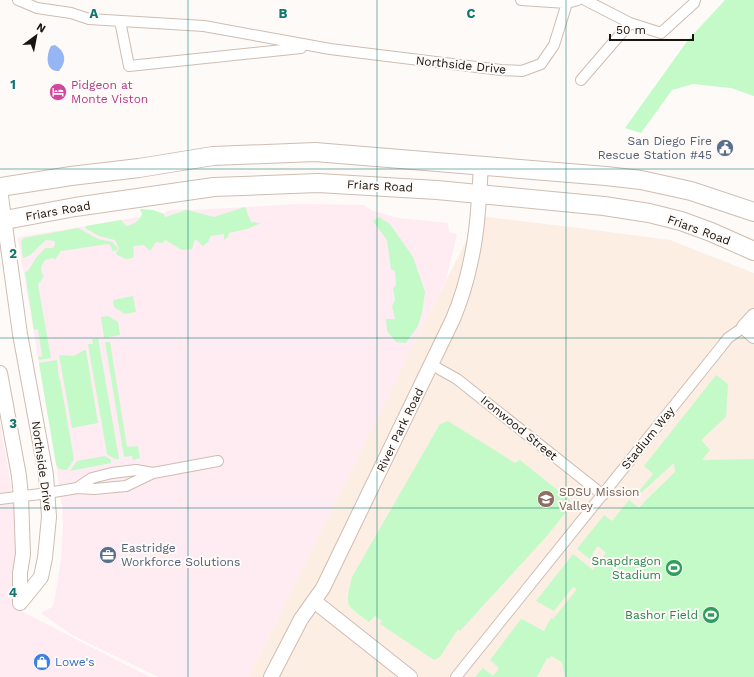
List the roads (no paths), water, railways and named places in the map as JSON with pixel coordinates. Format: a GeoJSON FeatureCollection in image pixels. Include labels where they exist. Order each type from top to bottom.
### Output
{"type":"FeatureCollection","features":[{"type":"Feature","properties":{"kind":"highway"},"geometry":{"type":"LineString","coordinates":[[0,188],[70,176],[138,168],[213,156],[315,152],[641,180],[701,193],[754,212]]}},
{"type":"Feature","properties":{"kind":"highway","name":"Friars Road"},"geometry":{"type":"LineString","coordinates":[[2,221],[75,207],[214,187],[318,182],[437,190],[604,206],[649,213],[681,221],[711,232],[754,251]]}},
{"type":"Feature","properties":{"kind":"street","name":"Northside Drive"},"geometry":{"type":"LineString","coordinates":[[18,0],[37,8],[71,13],[89,19],[204,26],[313,47],[501,70],[522,70],[541,64],[554,45],[568,1]]}},
{"type":"Feature","properties":{"kind":"street"},"geometry":{"type":"LineString","coordinates":[[521,0],[578,0]]}},
{"type":"Feature","properties":{"kind":"street"},"geometry":{"type":"LineString","coordinates":[[585,0],[630,23],[661,32],[694,3],[695,0]]}},
{"type":"Feature","properties":{"kind":"street","name":"Northside Drive"},"geometry":{"type":"LineString","coordinates":[[120,21],[129,66],[313,47]]}},
{"type":"Feature","properties":{"kind":"street"},"geometry":{"type":"LineString","coordinates":[[581,80],[630,23]]}},
{"type":"Feature","properties":{"kind":"street","name":"River Park Road"},"geometry":{"type":"LineString","coordinates":[[271,677],[301,619],[323,588],[454,319],[472,259],[476,230],[480,165]]}},
{"type":"Feature","properties":{"kind":"street","name":"Northside Drive"},"geometry":{"type":"LineString","coordinates":[[0,188],[2,221],[48,493],[49,517],[45,558],[41,577],[20,603],[20,572],[23,554],[21,497],[19,476],[0,373]]}},
{"type":"Feature","properties":{"kind":"street","name":"Stadium Way"},"geometry":{"type":"LineString","coordinates":[[456,677],[725,342],[749,331],[754,316]]}},
{"type":"Feature","properties":{"kind":"street","name":"Ironwood Street"},"geometry":{"type":"LineString","coordinates":[[432,365],[457,379],[603,495]]}},
{"type":"Feature","properties":{"kind":"street"},"geometry":{"type":"LineString","coordinates":[[0,499],[77,488],[94,489],[126,486],[153,473],[218,461]]}},
{"type":"Feature","properties":{"kind":"street"},"geometry":{"type":"LineString","coordinates":[[314,601],[410,677]]}},
{"type":"Feature","properties":{"kind":"water"},"geometry":{"type":"Polygon","coordinates":[[[55,45],[59,48],[64,57],[62,67],[59,71],[54,71],[51,69],[48,62],[49,50],[51,46],[55,45]]]}},
{"type":"Feature","properties":{"kind":"place","name":"Pidgeon at Monte Viston"},"geometry":{"type":"Point","coordinates":[58,92]}},
{"type":"Feature","properties":{"kind":"place","name":"San Diego Fire Rescue Station #45"},"geometry":{"type":"Point","coordinates":[725,148]}},
{"type":"Feature","properties":{"kind":"place","name":"SDSU Mission Valley"},"geometry":{"type":"Point","coordinates":[546,499]}},
{"type":"Feature","properties":{"kind":"place","name":"Eastridge Workforce Solutions"},"geometry":{"type":"Point","coordinates":[108,555]}},
{"type":"Feature","properties":{"kind":"place","name":"Snapdragon Stadium"},"geometry":{"type":"Point","coordinates":[674,568]}},
{"type":"Feature","properties":{"kind":"place","name":"Bashor Field"},"geometry":{"type":"Point","coordinates":[711,615]}},
{"type":"Feature","properties":{"kind":"place","name":"Lowe's"},"geometry":{"type":"Point","coordinates":[42,662]}}]}
